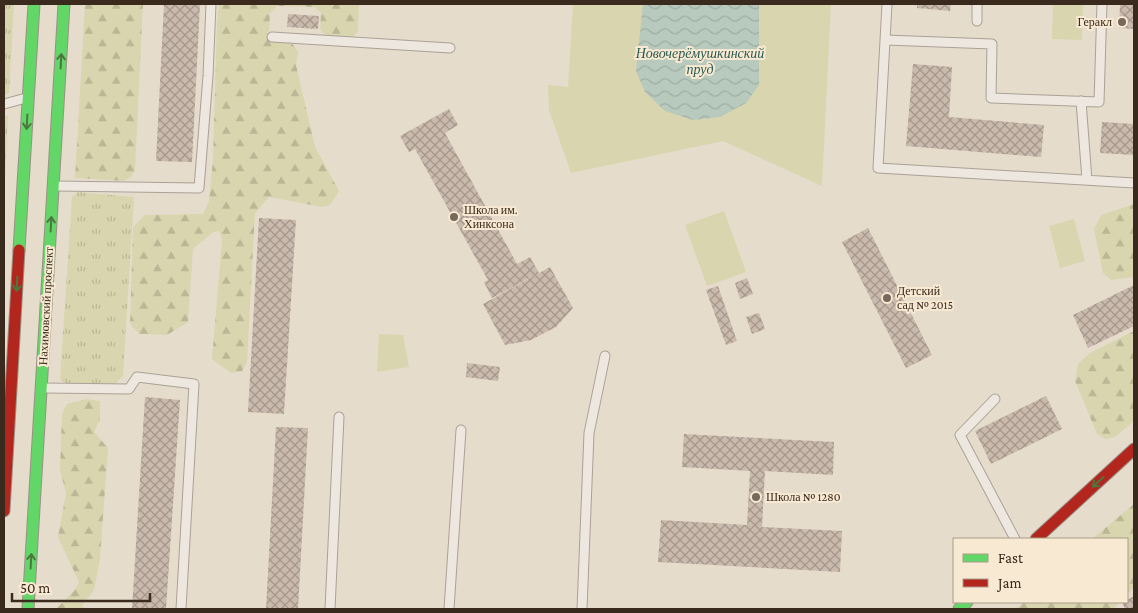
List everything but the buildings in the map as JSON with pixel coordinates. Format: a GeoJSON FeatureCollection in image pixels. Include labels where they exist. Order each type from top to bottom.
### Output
{"type":"FeatureCollection","features":[{"type":"Feature","properties":{"kind":"main road"},"geometry":{"type":"LineString","coordinates":[[4,511],[8,356],[34,4]]}},
{"type":"Feature","properties":{"kind":"main road","name":"Нахимовский проспект"},"geometry":{"type":"LineString","coordinates":[[28,609],[64,4]]}},
{"type":"Feature","properties":{"kind":"main road"},"geometry":{"type":"LineString","coordinates":[[1037,538],[1134,449]]}},
{"type":"Feature","properties":{"kind":"lane"},"geometry":{"type":"LineString","coordinates":[[53,186],[199,188],[208,76],[211,4]]}},
{"type":"Feature","properties":{"kind":"lane"},"geometry":{"type":"LineString","coordinates":[[887,4],[878,168],[1134,183]]}},
{"type":"Feature","properties":{"kind":"lane"},"geometry":{"type":"LineString","coordinates":[[977,21],[978,4]]}},
{"type":"Feature","properties":{"kind":"lane"},"geometry":{"type":"LineString","coordinates":[[885,40],[992,44],[991,98],[1099,102],[1102,4]]}},
{"type":"Feature","properties":{"kind":"lane"},"geometry":{"type":"LineString","coordinates":[[272,37],[450,48]]}},
{"type":"Feature","properties":{"kind":"lane"},"geometry":{"type":"LineString","coordinates":[[4,104],[28,97]]}},
{"type":"Feature","properties":{"kind":"lane"},"geometry":{"type":"LineString","coordinates":[[1081,101],[1087,180]]}},
{"type":"Feature","properties":{"kind":"lane"},"geometry":{"type":"LineString","coordinates":[[582,609],[589,433],[605,356]]}},
{"type":"Feature","properties":{"kind":"lane"},"geometry":{"type":"LineString","coordinates":[[41,388],[128,389],[136,377],[194,384],[181,609]]}},
{"type":"Feature","properties":{"kind":"lane"},"geometry":{"type":"LineString","coordinates":[[995,400],[960,434],[1014,538]]}},
{"type":"Feature","properties":{"kind":"lane"},"geometry":{"type":"LineString","coordinates":[[330,609],[339,417]]}},
{"type":"Feature","properties":{"kind":"lane"},"geometry":{"type":"LineString","coordinates":[[448,609],[461,430]]}},
{"type":"Feature","properties":{"kind":"green space"},"geometry":{"type":"Polygon","coordinates":[[[4,4],[14,4],[9,93],[4,95],[4,4]]]}},
{"type":"Feature","properties":{"kind":"green space"},"geometry":{"type":"Polygon","coordinates":[[[85,4],[143,4],[135,170],[131,177],[124,181],[75,178],[85,4]]]}},
{"type":"Feature","properties":{"kind":"green space"},"geometry":{"type":"Polygon","coordinates":[[[219,4],[359,4],[358,31],[353,37],[325,35],[320,29],[321,13],[315,7],[277,6],[270,13],[269,34],[276,42],[292,43],[298,52],[296,65],[315,147],[339,191],[330,205],[322,207],[269,197],[255,213],[247,362],[242,371],[231,373],[212,359],[222,239],[219,231],[213,232],[193,249],[188,322],[167,335],[139,334],[130,324],[133,227],[145,215],[203,214],[209,201],[213,160],[219,4]]]}},
{"type":"Feature","properties":{"kind":"green space"},"geometry":{"type":"Polygon","coordinates":[[[573,4],[831,4],[822,186],[723,141],[571,173],[549,110],[548,85],[568,87],[573,4]]]}},
{"type":"Feature","properties":{"kind":"green space"},"geometry":{"type":"Polygon","coordinates":[[[1053,4],[1083,4],[1082,40],[1052,39],[1053,4]]]}},
{"type":"Feature","properties":{"kind":"green space"},"geometry":{"type":"Polygon","coordinates":[[[8,115],[4,201],[4,116],[8,115]]]}},
{"type":"Feature","properties":{"kind":"green space"},"geometry":{"type":"Polygon","coordinates":[[[78,192],[134,197],[123,376],[114,385],[67,384],[60,379],[72,197],[78,192]]]}},
{"type":"Feature","properties":{"kind":"green space"},"geometry":{"type":"Polygon","coordinates":[[[1134,204],[1134,277],[1111,280],[1103,273],[1094,229],[1101,215],[1134,204]]]}},
{"type":"Feature","properties":{"kind":"green space"},"geometry":{"type":"Polygon","coordinates":[[[724,211],[746,272],[707,286],[685,225],[724,211]]]}},
{"type":"Feature","properties":{"kind":"green space"},"geometry":{"type":"Polygon","coordinates":[[[1074,219],[1085,261],[1060,268],[1049,226],[1074,219]]]}},
{"type":"Feature","properties":{"kind":"green space"},"geometry":{"type":"Polygon","coordinates":[[[1134,331],[1134,421],[1115,437],[1105,439],[1097,434],[1075,381],[1078,364],[1090,353],[1134,331]]]}},
{"type":"Feature","properties":{"kind":"green space"},"geometry":{"type":"Polygon","coordinates":[[[379,334],[403,335],[409,367],[377,372],[379,334]]]}},
{"type":"Feature","properties":{"kind":"green space"},"geometry":{"type":"Polygon","coordinates":[[[86,399],[100,401],[100,419],[94,432],[108,448],[100,559],[94,590],[82,606],[85,609],[56,609],[74,591],[79,582],[58,537],[66,493],[60,470],[62,414],[67,404],[86,399]]]}},
{"type":"Feature","properties":{"kind":"green space"},"geometry":{"type":"Polygon","coordinates":[[[1134,504],[1134,588],[1128,593],[1128,538],[1093,538],[1134,504]]]}},
{"type":"Feature","properties":{"kind":"green space"},"geometry":{"type":"Polygon","coordinates":[[[1024,603],[1118,603],[1114,609],[1015,609],[1024,603]]]}},
{"type":"Feature","properties":{"kind":"water","name":"Новочерёмушкинский пруд"},"geometry":{"type":"Polygon","coordinates":[[[643,4],[759,4],[759,85],[746,103],[720,117],[693,120],[665,111],[645,92],[636,71],[643,4]]]}},
{"type":"Feature","properties":{"kind":"traffic: fast"},"geometry":{"type":"LineString","coordinates":[[19,250],[34,4]]}},
{"type":"Feature","properties":{"kind":"traffic: fast"},"geometry":{"type":"LineString","coordinates":[[28,609],[64,4]]}},
{"type":"Feature","properties":{"kind":"traffic: fast"},"geometry":{"type":"LineString","coordinates":[[959,609],[966,603]]}},
{"type":"Feature","properties":{"kind":"traffic: jam"},"geometry":{"type":"LineString","coordinates":[[4,511],[19,250]]}},
{"type":"Feature","properties":{"kind":"traffic: jam"},"geometry":{"type":"LineString","coordinates":[[1037,538],[1134,449]]}},
{"type":"Feature","properties":{"kind":"place","name":"Геракл"},"geometry":{"type":"Point","coordinates":[1122,22]}},
{"type":"Feature","properties":{"kind":"place","name":"Школа им. Хинксона"},"geometry":{"type":"Point","coordinates":[454,217]}},
{"type":"Feature","properties":{"kind":"place","name":"Детский сад № 2015"},"geometry":{"type":"Point","coordinates":[887,298]}},
{"type":"Feature","properties":{"kind":"place","name":"Школа № 1280"},"geometry":{"type":"Point","coordinates":[756,497]}}]}
